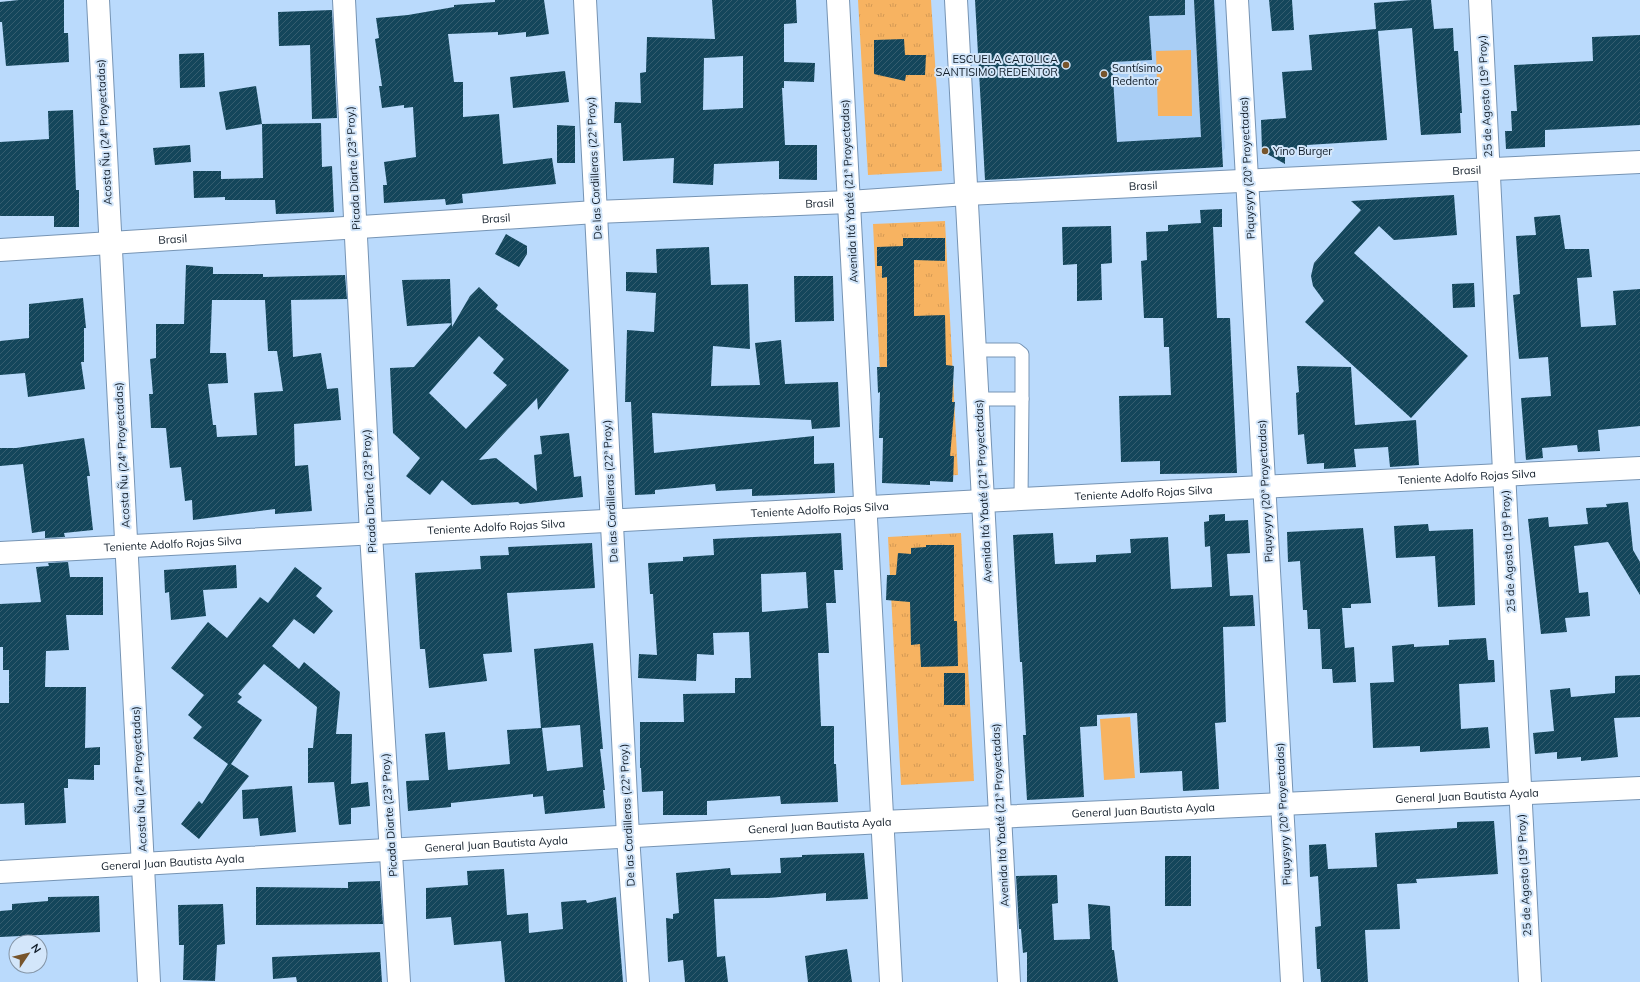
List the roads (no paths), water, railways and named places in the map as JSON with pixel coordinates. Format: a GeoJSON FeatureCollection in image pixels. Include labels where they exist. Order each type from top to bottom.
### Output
{"type":"FeatureCollection","features":[{"type":"Feature","properties":{"kind":"street","name":"Acosta Ñu (24ª Proyectadas)"},"geometry":{"type":"LineString","coordinates":[[98,0],[149,982]]}},
{"type":"Feature","properties":{"kind":"street","name":"Picada Diarte (23ª Proy.)"},"geometry":{"type":"LineString","coordinates":[[344,0],[371,534],[399,982]]}},
{"type":"Feature","properties":{"kind":"street","name":"De las Cordilleras (22ª Proy.)"},"geometry":{"type":"LineString","coordinates":[[585,0],[628,836],[638,982]]}},
{"type":"Feature","properties":{"kind":"street","name":"Avenida Itá Ybaté (21ª Proyectadas)"},"geometry":{"type":"LineString","coordinates":[[838,0],[891,982]]}},
{"type":"Feature","properties":{"kind":"street","name":"Avenida Itá Ybaté (21ª Proyectadas)"},"geometry":{"type":"LineString","coordinates":[[956,0],[1009,982]]}},
{"type":"Feature","properties":{"kind":"street","name":"Piquysyry (20ª Proyectadas)"},"geometry":{"type":"LineString","coordinates":[[1237,0],[1292,982]]}},
{"type":"Feature","properties":{"kind":"street","name":"25 de Agosto (19ª Proy.)"},"geometry":{"type":"LineString","coordinates":[[1480,0],[1530,982]]}},
{"type":"Feature","properties":{"kind":"street","name":"Brasil"},"geometry":{"type":"LineString","coordinates":[[0,250],[110,244],[356,226],[596,212],[849,202],[967,194],[1640,162]]}},
{"type":"Feature","properties":{"kind":"street","name":"Teniente Adolfo Rojas Silva"},"geometry":{"type":"LineString","coordinates":[[0,553],[1640,468]]}},
{"type":"Feature","properties":{"kind":"street","name":"General Juan Bautista Ayala"},"geometry":{"type":"LineString","coordinates":[[0,872],[882,822],[1000,818],[1640,788]]}},
{"type":"Feature","properties":{"kind":"lane"},"geometry":{"type":"LineString","coordinates":[[975,350],[1017,350],[1022,354],[1021,499]]}},
{"type":"Feature","properties":{"kind":"lane"},"geometry":{"type":"LineString","coordinates":[[978,399],[1022,399]]}},
{"type":"Feature","properties":{"kind":"place","name":"ESCUELA CATOLICA SANTISIMO REDENTOR"},"geometry":{"type":"Point","coordinates":[1066,65]}},
{"type":"Feature","properties":{"kind":"place","name":"Santísimo Redentor"},"geometry":{"type":"Point","coordinates":[1104,74]}},
{"type":"Feature","properties":{"kind":"place","name":"Yino Burger"},"geometry":{"type":"Point","coordinates":[1265,151]}}]}
